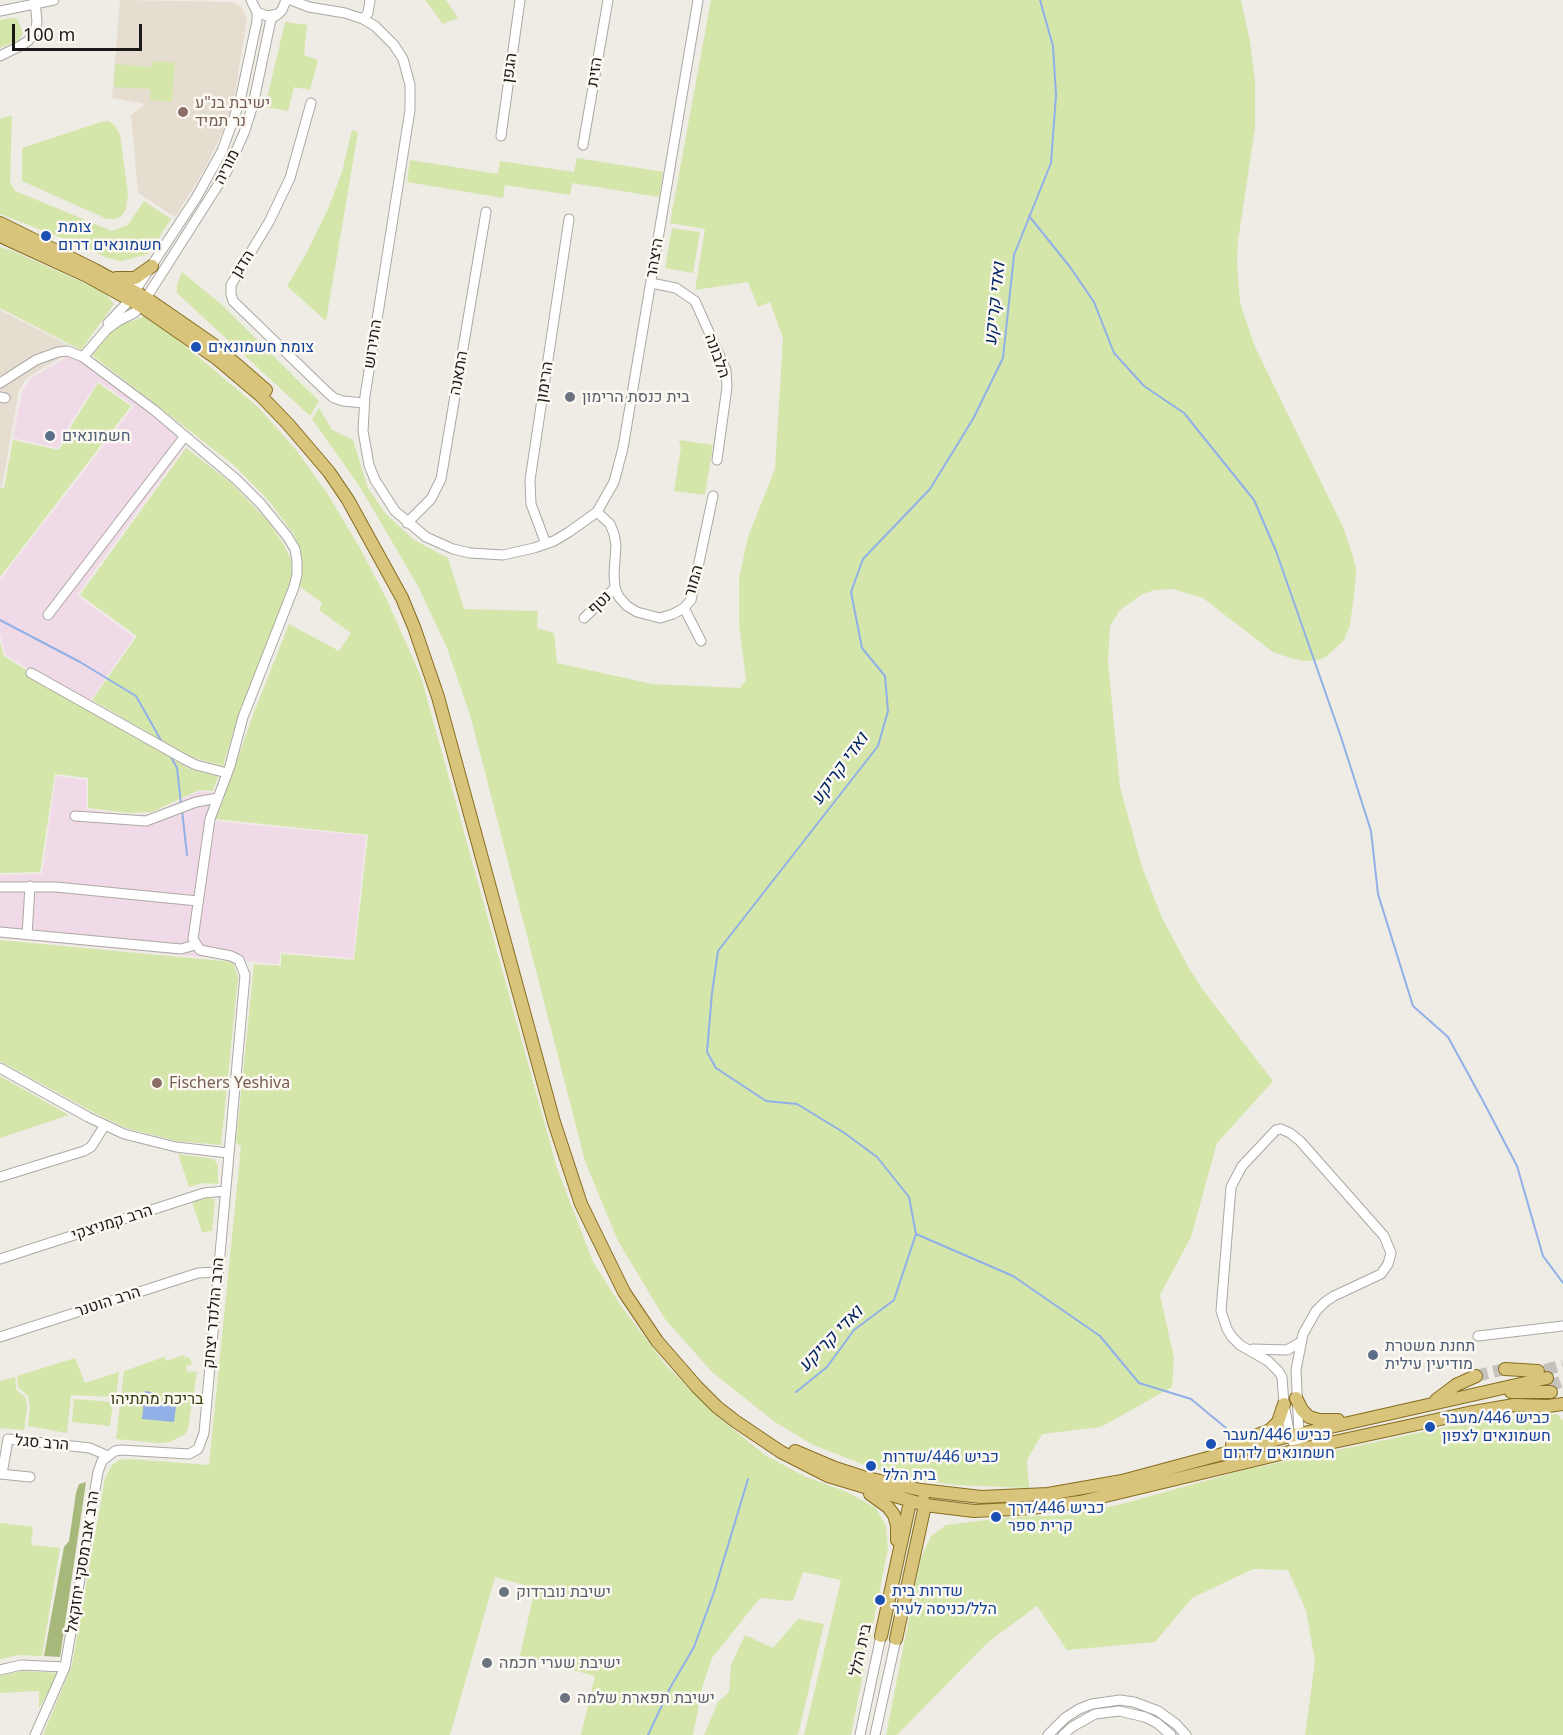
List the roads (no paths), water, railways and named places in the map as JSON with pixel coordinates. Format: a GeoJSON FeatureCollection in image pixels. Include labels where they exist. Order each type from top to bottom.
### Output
{"type":"FeatureCollection","features":[{"type":"Feature","properties":{"kind":"main road"},"geometry":{"type":"LineString","coordinates":[[0,223],[105,275],[132,296]]}},
{"type":"Feature","properties":{"kind":"main road"},"geometry":{"type":"LineString","coordinates":[[0,236],[132,296],[214,345],[267,390],[294,418],[355,495],[409,595],[432,654],[459,737],[564,1129],[588,1201],[631,1288],[681,1358],[722,1401],[765,1433],[802,1455],[835,1468],[921,1490],[981,1497],[1048,1494],[1111,1483],[1294,1435],[1546,1379]]}},
{"type":"Feature","properties":{"kind":"main road"},"geometry":{"type":"LineString","coordinates":[[105,275],[121,279],[135,278],[152,266]]}},
{"type":"Feature","properties":{"kind":"main road"},"geometry":{"type":"LineString","coordinates":[[143,302],[216,358],[261,396],[288,424],[329,472],[348,500],[402,598],[451,739],[556,1131],[581,1204],[624,1292],[675,1363],[717,1407],[781,1452],[828,1476],[857,1486],[910,1502],[962,1510]]}},
{"type":"Feature","properties":{"kind":"main road"},"geometry":{"type":"LineString","coordinates":[[1505,1369],[1546,1379]]}},
{"type":"Feature","properties":{"kind":"main road"},"geometry":{"type":"LineString","coordinates":[[1432,1402],[1456,1385],[1476,1376]]}},
{"type":"Feature","properties":{"kind":"main road"},"geometry":{"type":"LineString","coordinates":[[1419,1406],[1511,1392],[1546,1379]]}},
{"type":"Feature","properties":{"kind":"main road"},"geometry":{"type":"LineString","coordinates":[[1419,1406],[1546,1379]]}},
{"type":"Feature","properties":{"kind":"main road"},"geometry":{"type":"LineString","coordinates":[[1296,1398],[1302,1410],[1309,1417],[1319,1420],[1360,1420]]}},
{"type":"Feature","properties":{"kind":"main road"},"geometry":{"type":"LineString","coordinates":[[1182,1465],[1270,1430],[1278,1422],[1284,1404]]}},
{"type":"Feature","properties":{"kind":"main road"},"geometry":{"type":"LineString","coordinates":[[915,1550],[932,1519],[944,1513],[962,1510],[1032,1508],[1080,1502],[1296,1450],[1490,1408],[1563,1404]]}},
{"type":"Feature","properties":{"kind":"main road"},"geometry":{"type":"LineString","coordinates":[[857,1486],[880,1500],[894,1515],[898,1536],[894,1574]]}},
{"type":"Feature","properties":{"kind":"main road"},"geometry":{"type":"LineString","coordinates":[[910,1502],[921,1490]]}},
{"type":"Feature","properties":{"kind":"main road"},"geometry":{"type":"LineString","coordinates":[[921,1490],[925,1505]]}},
{"type":"Feature","properties":{"kind":"main road","name":"בית הלל"},"geometry":{"type":"LineString","coordinates":[[881,1636],[910,1502]]}},
{"type":"Feature","properties":{"kind":"main road","name":"בית הלל"},"geometry":{"type":"LineString","coordinates":[[896,1639],[925,1505]]}},
{"type":"Feature","properties":{"kind":"street"},"geometry":{"type":"LineString","coordinates":[[0,12],[35,2],[54,0]]}},
{"type":"Feature","properties":{"kind":"street"},"geometry":{"type":"LineString","coordinates":[[245,0],[254,6]]}},
{"type":"Feature","properties":{"kind":"street","name":"מוריה"},"geometry":{"type":"LineString","coordinates":[[143,302],[207,205],[234,156],[253,105],[271,18],[280,12],[286,0]]}},
{"type":"Feature","properties":{"kind":"street","name":"התירוש"},"geometry":{"type":"LineString","coordinates":[[291,0],[309,7]]}},
{"type":"Feature","properties":{"kind":"street"},"geometry":{"type":"LineString","coordinates":[[363,19],[368,13],[370,0]]}},
{"type":"Feature","properties":{"kind":"street","name":"הגפן"},"geometry":{"type":"LineString","coordinates":[[501,136],[520,0]]}},
{"type":"Feature","properties":{"kind":"street","name":"הזית"},"geometry":{"type":"LineString","coordinates":[[583,145],[608,0]]}},
{"type":"Feature","properties":{"kind":"street","name":"היצהר"},"geometry":{"type":"LineString","coordinates":[[597,512],[614,482],[620,465],[698,0]]}},
{"type":"Feature","properties":{"kind":"street"},"geometry":{"type":"LineString","coordinates":[[0,56],[20,46],[35,32],[35,2]]}},
{"type":"Feature","properties":{"kind":"street","name":"התירוש"},"geometry":{"type":"LineString","coordinates":[[254,6],[267,16],[290,7],[309,7],[345,13],[363,19],[384,34],[403,59],[410,86],[410,110],[364,403],[363,431],[369,465],[385,497],[407,523],[426,537],[470,554],[519,553],[546,544],[569,532],[597,512]]}},
{"type":"Feature","properties":{"kind":"street","name":"מוריה"},"geometry":{"type":"LineString","coordinates":[[98,338],[108,322],[122,310],[152,266],[206,181],[232,128],[246,80],[257,21],[254,6]]}},
{"type":"Feature","properties":{"kind":"street","name":"הדגן"},"geometry":{"type":"LineString","coordinates":[[311,103],[290,178],[269,222],[231,285],[232,301],[334,398],[364,403]]}},
{"type":"Feature","properties":{"kind":"street","name":"התאנה"},"geometry":{"type":"LineString","coordinates":[[407,523],[431,499],[441,479],[486,212]]}},
{"type":"Feature","properties":{"kind":"street","name":"הרימון"},"geometry":{"type":"LineString","coordinates":[[546,544],[531,504],[530,480],[570,219]]}},
{"type":"Feature","properties":{"kind":"street","name":"הלבונה"},"geometry":{"type":"LineString","coordinates":[[651,284],[676,288],[694,301],[726,370],[727,387],[717,460]]}},
{"type":"Feature","properties":{"kind":"street"},"geometry":{"type":"LineString","coordinates":[[83,357],[112,324],[134,313],[143,302]]}},
{"type":"Feature","properties":{"kind":"street"},"geometry":{"type":"LineString","coordinates":[[0,382],[36,360],[58,352],[68,351],[83,357],[185,436],[237,480],[261,504],[287,536],[295,549],[297,561],[294,586],[243,717],[207,834],[193,939],[195,945],[181,949],[0,932]]}},
{"type":"Feature","properties":{"kind":"street"},"geometry":{"type":"LineString","coordinates":[[48,615],[185,436]]}},
{"type":"Feature","properties":{"kind":"street","name":"המור"},"geometry":{"type":"LineString","coordinates":[[615,588],[627,606],[649,616],[660,618],[684,608],[691,600],[695,587],[713,496]]}},
{"type":"Feature","properties":{"kind":"street"},"geometry":{"type":"LineString","coordinates":[[597,512],[610,524],[614,534],[615,588]]}},
{"type":"Feature","properties":{"kind":"street","name":"נטף"},"geometry":{"type":"LineString","coordinates":[[584,618],[615,588]]}},
{"type":"Feature","properties":{"kind":"street"},"geometry":{"type":"LineString","coordinates":[[684,608],[701,640]]}},
{"type":"Feature","properties":{"kind":"street"},"geometry":{"type":"LineString","coordinates":[[32,673],[184,759],[196,765],[227,773]]}},
{"type":"Feature","properties":{"kind":"street"},"geometry":{"type":"LineString","coordinates":[[75,816],[146,821],[196,802],[218,798]]}},
{"type":"Feature","properties":{"kind":"street"},"geometry":{"type":"LineString","coordinates":[[27,934],[30,886]]}},
{"type":"Feature","properties":{"kind":"street"},"geometry":{"type":"LineString","coordinates":[[0,887],[56,887],[198,901]]}},
{"type":"Feature","properties":{"kind":"street","name":"הרב הולנדר יצחק"},"geometry":{"type":"LineString","coordinates":[[108,1456],[115,1451],[129,1450],[189,1454],[198,1449],[204,1433],[245,975],[239,960],[231,956],[200,950],[195,945]]}},
{"type":"Feature","properties":{"kind":"street"},"geometry":{"type":"LineString","coordinates":[[0,1068],[124,1134],[161,1144],[228,1153]]}},
{"type":"Feature","properties":{"kind":"street"},"geometry":{"type":"LineString","coordinates":[[0,1177],[84,1151],[91,1147],[105,1125]]}},
{"type":"Feature","properties":{"kind":"street"},"geometry":{"type":"LineString","coordinates":[[1294,1435],[1296,1370],[1301,1342],[1309,1323],[1325,1302],[1381,1274],[1388,1264],[1390,1253],[1388,1240],[1369,1218],[1300,1141],[1281,1129],[1276,1131],[1242,1166],[1231,1187],[1221,1311],[1232,1337],[1279,1371],[1282,1377],[1284,1404],[1294,1435],[1296,1450]]}},
{"type":"Feature","properties":{"kind":"street","name":"הרב קמניצקי"},"geometry":{"type":"LineString","coordinates":[[0,1259],[204,1193],[225,1191]]}},
{"type":"Feature","properties":{"kind":"street","name":"הרב הוטנר"},"geometry":{"type":"LineString","coordinates":[[0,1337],[198,1273],[218,1272]]}},
{"type":"Feature","properties":{"kind":"street"},"geometry":{"type":"LineString","coordinates":[[1478,1336],[1563,1326]]}},
{"type":"Feature","properties":{"kind":"street"},"geometry":{"type":"LineString","coordinates":[[1244,1347],[1260,1350],[1287,1350],[1301,1342]]}},
{"type":"Feature","properties":{"kind":"street","name":"הרב סגל"},"geometry":{"type":"LineString","coordinates":[[30,1477],[1,1474],[8,1439],[90,1448],[108,1456]]}},
{"type":"Feature","properties":{"kind":"street","name":"הרב אברמסקי יחזקאל"},"geometry":{"type":"LineString","coordinates":[[34,1735],[66,1667],[98,1472],[102,1461],[108,1456]]}},
{"type":"Feature","properties":{"kind":"street","name":"בית הלל"},"geometry":{"type":"LineString","coordinates":[[860,1735],[881,1636]]}},
{"type":"Feature","properties":{"kind":"street","name":"בית הלל"},"geometry":{"type":"LineString","coordinates":[[875,1735],[896,1639]]}},
{"type":"Feature","properties":{"kind":"street"},"geometry":{"type":"LineString","coordinates":[[0,1670],[21,1665],[66,1667]]}},
{"type":"Feature","properties":{"kind":"street"},"geometry":{"type":"LineString","coordinates":[[1048,1735],[1065,1718],[1092,1704],[1120,1700],[1134,1702],[1158,1711],[1176,1724],[1186,1735]]}},
{"type":"Feature","properties":{"kind":"street"},"geometry":{"type":"LineString","coordinates":[[1152,1720],[1158,1711]]}},
{"type":"Feature","properties":{"kind":"street"},"geometry":{"type":"LineString","coordinates":[[1063,1735],[1084,1719],[1107,1712],[1132,1713],[1152,1720],[1172,1735]]}},
{"type":"Feature","properties":{"kind":"water"},"geometry":{"type":"Polygon","coordinates":[[[145,1391],[151,1392],[158,1404],[176,1407],[174,1422],[142,1419],[145,1391]]]}},
{"type":"Feature","properties":{"kind":"waterway","name":"ואדי קריקע"},"geometry":{"type":"LineString","coordinates":[[796,1392],[827,1367],[854,1330],[894,1300],[916,1234],[909,1197],[877,1157],[843,1132],[797,1104],[766,1101],[716,1068],[707,1052],[718,951],[878,746],[888,711],[885,676],[862,648],[851,592],[863,559],[930,489],[973,419],[1003,358],[1014,255],[1051,163],[1056,95],[1053,46],[1040,0]]}},
{"type":"Feature","properties":{"kind":"waterway"},"geometry":{"type":"LineString","coordinates":[[1029,216],[1070,267],[1094,302],[1114,353],[1144,386],[1184,413],[1254,500],[1276,551],[1371,831],[1378,894],[1413,1006],[1448,1037],[1483,1101],[1517,1166],[1543,1256],[1563,1283]]}},
{"type":"Feature","properties":{"kind":"waterway"},"geometry":{"type":"LineString","coordinates":[[0,620],[80,662],[136,696],[162,742]]}},
{"type":"Feature","properties":{"kind":"waterway"},"geometry":{"type":"LineString","coordinates":[[170,755],[177,768],[181,804]]}},
{"type":"Feature","properties":{"kind":"waterway"},"geometry":{"type":"LineString","coordinates":[[182,810],[187,855]]}},
{"type":"Feature","properties":{"kind":"waterway"},"geometry":{"type":"LineString","coordinates":[[916,1234],[1013,1276],[1100,1336],[1139,1383],[1191,1399],[1226,1428]]}},
{"type":"Feature","properties":{"kind":"waterway","name":"ואדי קריקע"},"geometry":{"type":"LineString","coordinates":[[648,1735],[670,1688],[694,1647],[714,1592],[748,1479]]}},
{"type":"Feature","properties":{"kind":"tunnel"},"geometry":{"type":"LineString","coordinates":[[1545,1370],[1563,1365]]}},
{"type":"Feature","properties":{"kind":"tunnel"},"geometry":{"type":"LineString","coordinates":[[1476,1376],[1505,1369]]}},
{"type":"Feature","properties":{"kind":"tunnel"},"geometry":{"type":"LineString","coordinates":[[1549,1386],[1563,1381]]}},
{"type":"Feature","properties":{"kind":"place","name":"ישיבת בנ\"ע נר תמיד"},"geometry":{"type":"Point","coordinates":[183,112]}},
{"type":"Feature","properties":{"kind":"place","name":"צומת חשמונאים דרום"},"geometry":{"type":"Point","coordinates":[46,236]}},
{"type":"Feature","properties":{"kind":"place","name":"צומת חשמונאים"},"geometry":{"type":"Point","coordinates":[196,347]}},
{"type":"Feature","properties":{"kind":"place","name":"בית כנסת הרימון"},"geometry":{"type":"Point","coordinates":[570,397]}},
{"type":"Feature","properties":{"kind":"place","name":"חשמונאים"},"geometry":{"type":"Point","coordinates":[50,436]}},
{"type":"Feature","properties":{"kind":"place","name":"Fischers Yeshiva"},"geometry":{"type":"Point","coordinates":[157,1083]}},
{"type":"Feature","properties":{"kind":"place","name":"תחנת משטרת מודיעין עילית"},"geometry":{"type":"Point","coordinates":[1373,1355]}},
{"type":"Feature","properties":{"kind":"place","name":"כביש 446/מעבר חשמונאים לצפון"},"geometry":{"type":"Point","coordinates":[1430,1427]}},
{"type":"Feature","properties":{"kind":"place","name":"כביש 446/מעבר חשמונאים לדרום"},"geometry":{"type":"Point","coordinates":[1211,1444]}},
{"type":"Feature","properties":{"kind":"place","name":"כביש 446/שדרות בית הלל"},"geometry":{"type":"Point","coordinates":[871,1466]}},
{"type":"Feature","properties":{"kind":"place","name":"כביש 446/דרך קרית ספר"},"geometry":{"type":"Point","coordinates":[996,1517]}},
{"type":"Feature","properties":{"kind":"place","name":"ישיבת נוברדוק"},"geometry":{"type":"Point","coordinates":[504,1592]}},
{"type":"Feature","properties":{"kind":"place","name":"שדרות בית הלל/כניסה לעיר"},"geometry":{"type":"Point","coordinates":[880,1600]}},
{"type":"Feature","properties":{"kind":"place","name":"ישיבת שערי חכמה"},"geometry":{"type":"Point","coordinates":[487,1663]}},
{"type":"Feature","properties":{"kind":"place","name":"ישיבת תפארת שלמה"},"geometry":{"type":"Point","coordinates":[565,1698]}},
{"type":"Feature","properties":{"kind":"park label","name":"בריכת מתתיהו"},"geometry":{"type":"Point","coordinates":[157,1399]}}]}
